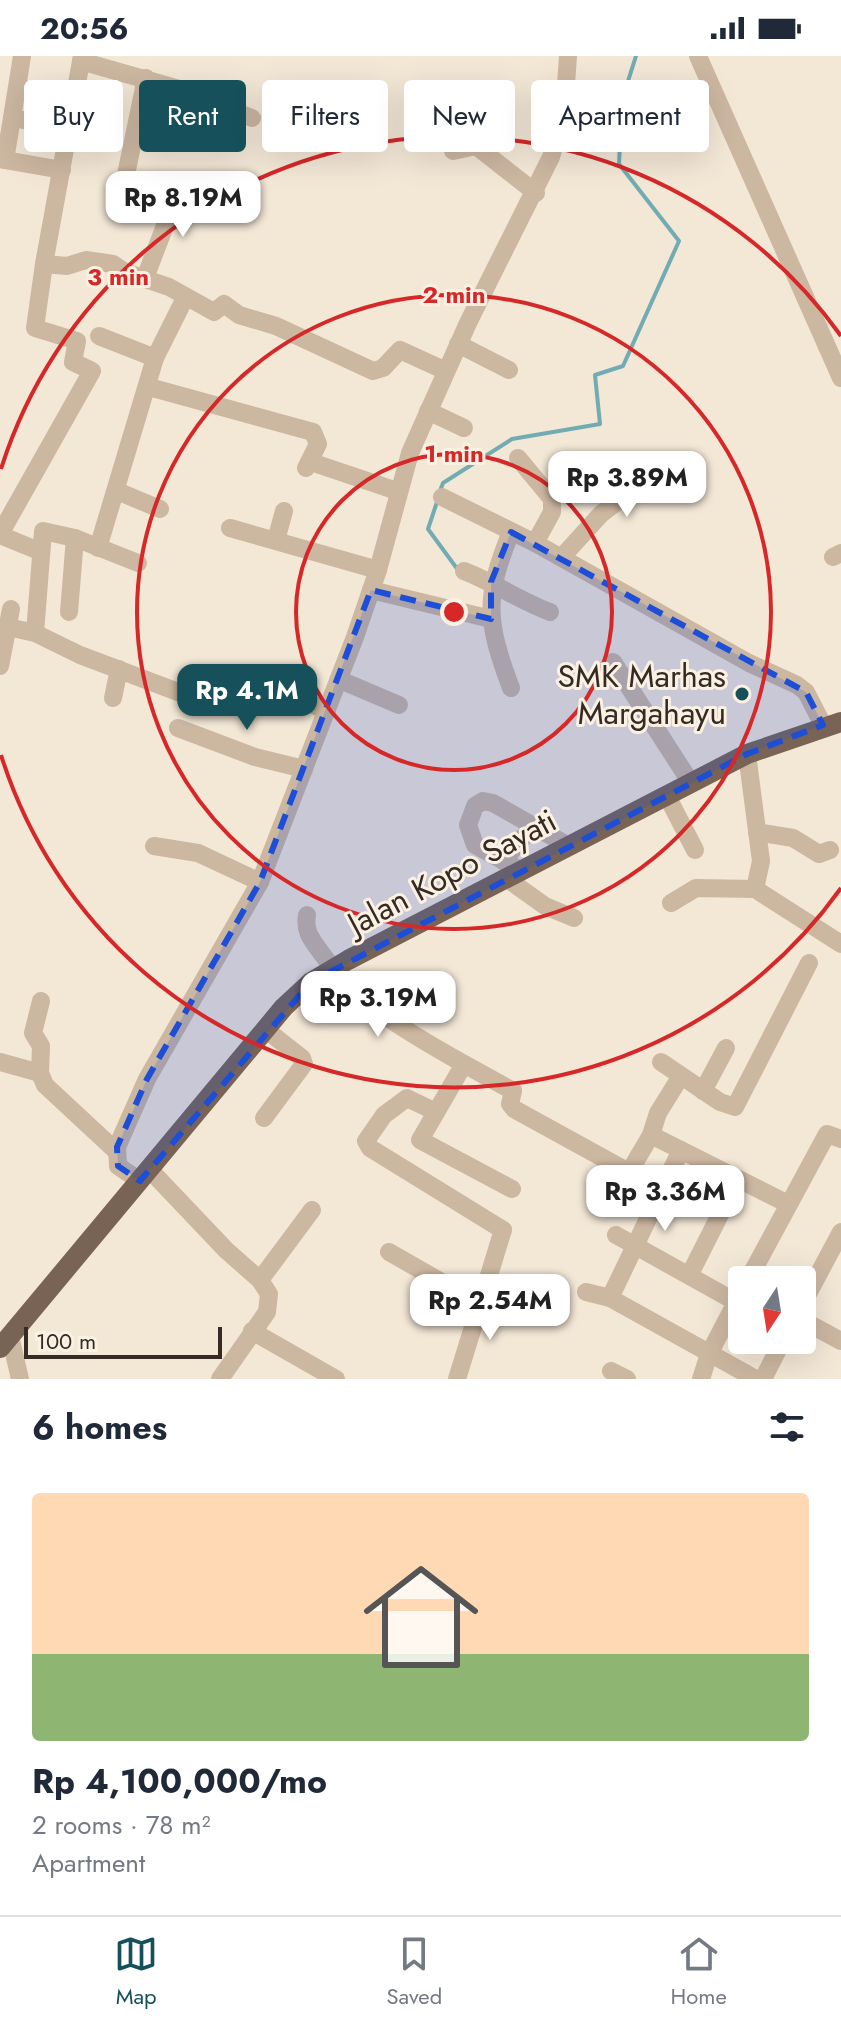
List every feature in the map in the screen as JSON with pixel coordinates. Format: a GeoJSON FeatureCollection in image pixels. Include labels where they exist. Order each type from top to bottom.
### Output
{"type":"FeatureCollection","features":[{"type":"Feature","properties":{"kind":"main road","name":"Jalan Kopo Sayati"},"geometry":{"type":"LineString","coordinates":[[4,1342],[296,994],[331,969],[510,870],[567,845],[747,754],[832,724]]}},
{"type":"Feature","properties":{"kind":"street"},"geometry":{"type":"LineString","coordinates":[[22,56],[2,159],[62,170]]}},
{"type":"Feature","properties":{"kind":"street"},"geometry":{"type":"LineString","coordinates":[[220,1379],[269,1306],[269,1294],[260,1280],[144,1175],[118,1166],[116,1151],[147,1079],[260,882],[340,680],[378,570],[397,491],[428,411],[458,344],[536,193],[564,114],[568,56]]}},
{"type":"Feature","properties":{"kind":"street"},"geometry":{"type":"LineString","coordinates":[[698,56],[841,378]]}},
{"type":"Feature","properties":{"kind":"street"},"geometry":{"type":"LineString","coordinates":[[77,80],[81,58],[146,78],[252,118]]}},
{"type":"Feature","properties":{"kind":"street"},"geometry":{"type":"LineString","coordinates":[[121,199],[146,78]]}},
{"type":"Feature","properties":{"kind":"street"},"geometry":{"type":"LineString","coordinates":[[12,118],[24,120]]}},
{"type":"Feature","properties":{"kind":"street"},"geometry":{"type":"LineString","coordinates":[[39,551],[0,534],[92,371],[73,362],[77,341],[35,328],[65,152]]}},
{"type":"Feature","properties":{"kind":"street"},"geometry":{"type":"LineString","coordinates":[[484,152],[536,193]]}},
{"type":"Feature","properties":{"kind":"street"},"geometry":{"type":"LineString","coordinates":[[145,278],[181,184]]}},
{"type":"Feature","properties":{"kind":"street"},"geometry":{"type":"LineString","coordinates":[[44,264],[67,266],[96,260],[145,278],[214,312],[224,304],[239,315],[276,326],[363,369],[380,370],[396,351],[404,350],[446,371]]}},
{"type":"Feature","properties":{"kind":"street"},"geometry":{"type":"LineString","coordinates":[[98,548],[149,387],[155,358],[182,304]]}},
{"type":"Feature","properties":{"kind":"street"},"geometry":{"type":"LineString","coordinates":[[99,336],[155,358]]}},
{"type":"Feature","properties":{"kind":"street"},"geometry":{"type":"LineString","coordinates":[[458,344],[509,370]]}},
{"type":"Feature","properties":{"kind":"street"},"geometry":{"type":"LineString","coordinates":[[149,387],[313,432],[318,440],[309,465],[397,491]]}},
{"type":"Feature","properties":{"kind":"street"},"geometry":{"type":"LineString","coordinates":[[428,411],[464,428]]}},
{"type":"Feature","properties":{"kind":"street"},"geometry":{"type":"LineString","coordinates":[[518,458],[552,499],[552,512],[535,543]]}},
{"type":"Feature","properties":{"kind":"street"},"geometry":{"type":"LineString","coordinates":[[562,557],[601,514],[652,475],[663,461]]}},
{"type":"Feature","properties":{"kind":"street"},"geometry":{"type":"LineString","coordinates":[[117,491],[160,509]]}},
{"type":"Feature","properties":{"kind":"street"},"geometry":{"type":"LineString","coordinates":[[442,497],[562,557],[749,663],[797,685],[832,724]]}},
{"type":"Feature","properties":{"kind":"street"},"geometry":{"type":"LineString","coordinates":[[276,540],[284,511]]}},
{"type":"Feature","properties":{"kind":"street"},"geometry":{"type":"LineString","coordinates":[[230,528],[378,570]]}},
{"type":"Feature","properties":{"kind":"street"},"geometry":{"type":"LineString","coordinates":[[35,624],[39,551],[44,530],[75,538],[138,563]]}},
{"type":"Feature","properties":{"kind":"street"},"geometry":{"type":"LineString","coordinates":[[511,532],[491,582],[493,640],[511,688]]}},
{"type":"Feature","properties":{"kind":"street"},"geometry":{"type":"LineString","coordinates":[[69,612],[75,538]]}},
{"type":"Feature","properties":{"kind":"street"},"geometry":{"type":"LineString","coordinates":[[464,571],[491,582],[526,604],[550,612]]}},
{"type":"Feature","properties":{"kind":"street"},"geometry":{"type":"LineString","coordinates":[[371,590],[491,619]]}},
{"type":"Feature","properties":{"kind":"street"},"geometry":{"type":"LineString","coordinates":[[0,666],[6,614],[35,624],[119,669],[178,692]]}},
{"type":"Feature","properties":{"kind":"street"},"geometry":{"type":"LineString","coordinates":[[613,662],[691,783]]}},
{"type":"Feature","properties":{"kind":"street"},"geometry":{"type":"LineString","coordinates":[[113,698],[119,669]]}},
{"type":"Feature","properties":{"kind":"street"},"geometry":{"type":"LineString","coordinates":[[340,680],[399,705]]}},
{"type":"Feature","properties":{"kind":"street"},"geometry":{"type":"LineString","coordinates":[[274,687],[327,711]]}},
{"type":"Feature","properties":{"kind":"street"},"geometry":{"type":"LineString","coordinates":[[178,728],[255,757],[304,769]]}},
{"type":"Feature","properties":{"kind":"street"},"geometry":{"type":"LineString","coordinates":[[747,754],[761,867],[755,889]]}},
{"type":"Feature","properties":{"kind":"street"},"geometry":{"type":"LineString","coordinates":[[667,796],[695,850]]}},
{"type":"Feature","properties":{"kind":"street"},"geometry":{"type":"LineString","coordinates":[[567,845],[493,803],[483,801],[475,806],[468,832],[475,845],[510,870],[545,906],[574,918]]}},
{"type":"Feature","properties":{"kind":"street"},"geometry":{"type":"LineString","coordinates":[[510,870],[533,826]]}},
{"type":"Feature","properties":{"kind":"street"},"geometry":{"type":"LineString","coordinates":[[757,832],[793,838],[821,854],[830,850]]}},
{"type":"Feature","properties":{"kind":"street"},"geometry":{"type":"LineString","coordinates":[[154,846],[198,853],[260,882]]}},
{"type":"Feature","properties":{"kind":"street"},"geometry":{"type":"LineString","coordinates":[[671,903],[696,888],[755,889],[841,944]]}},
{"type":"Feature","properties":{"kind":"street"},"geometry":{"type":"LineString","coordinates":[[307,915],[308,936],[331,969],[387,1020],[513,1091],[510,1104],[514,1109],[663,1191]]}},
{"type":"Feature","properties":{"kind":"street"},"geometry":{"type":"LineString","coordinates":[[661,1062],[703,1091],[732,1108],[736,1106],[809,963]]}},
{"type":"Feature","properties":{"kind":"street"},"geometry":{"type":"LineString","coordinates":[[41,1001],[33,1027],[34,1038],[41,1046],[40,1073],[45,1085],[116,1151]]}},
{"type":"Feature","properties":{"kind":"street"},"geometry":{"type":"LineString","coordinates":[[264,1118],[304,1064],[302,1058],[265,1029]]}},
{"type":"Feature","properties":{"kind":"street"},"geometry":{"type":"LineString","coordinates":[[703,1091],[726,1048]]}},
{"type":"Feature","properties":{"kind":"street"},"geometry":{"type":"LineString","coordinates":[[0,1062],[40,1073]]}},
{"type":"Feature","properties":{"kind":"street"},"geometry":{"type":"LineString","coordinates":[[463,1064],[420,1140],[512,1189]]}},
{"type":"Feature","properties":{"kind":"street"},"geometry":{"type":"LineString","coordinates":[[628,1174],[651,1135],[658,1113],[681,1076]]}},
{"type":"Feature","properties":{"kind":"street"},"geometry":{"type":"LineString","coordinates":[[436,1112],[407,1098],[384,1115],[366,1142],[503,1230],[457,1379]]}},
{"type":"Feature","properties":{"kind":"street"},"geometry":{"type":"LineString","coordinates":[[755,1266],[827,1134],[841,1139]]}},
{"type":"Feature","properties":{"kind":"street"},"geometry":{"type":"LineString","coordinates":[[651,1135],[788,1204]]}},
{"type":"Feature","properties":{"kind":"street"},"geometry":{"type":"LineString","coordinates":[[610,1298],[681,1150]]}},
{"type":"Feature","properties":{"kind":"street"},"geometry":{"type":"LineString","coordinates":[[690,1274],[738,1179]]}},
{"type":"Feature","properties":{"kind":"street"},"geometry":{"type":"LineString","coordinates":[[260,1280],[312,1210]]}},
{"type":"Feature","properties":{"kind":"street"},"geometry":{"type":"LineString","coordinates":[[816,1279],[841,1232]]}},
{"type":"Feature","properties":{"kind":"street"},"geometry":{"type":"LineString","coordinates":[[616,1235],[728,1291]]}},
{"type":"Feature","properties":{"kind":"street"},"geometry":{"type":"LineString","coordinates":[[389,1252],[480,1304]]}},
{"type":"Feature","properties":{"kind":"street"},"geometry":{"type":"LineString","coordinates":[[824,1264],[841,1274]]}},
{"type":"Feature","properties":{"kind":"street"},"geometry":{"type":"LineString","coordinates":[[586,1292],[610,1298],[709,1354],[766,1377],[777,1354]]}},
{"type":"Feature","properties":{"kind":"street"},"geometry":{"type":"LineString","coordinates":[[701,1379],[709,1354],[728,1317]]}},
{"type":"Feature","properties":{"kind":"street"},"geometry":{"type":"LineString","coordinates":[[816,1328],[841,1341]]}},
{"type":"Feature","properties":{"kind":"street"},"geometry":{"type":"LineString","coordinates":[[252,1331],[336,1379]]}},
{"type":"Feature","properties":{"kind":"street"},"geometry":{"type":"LineString","coordinates":[[4,1342],[20,1379]]}},
{"type":"Feature","properties":{"kind":"highlighted area"},"geometry":{"type":"Polygon","coordinates":[[[511,532],[806,692],[823,725],[747,754],[311,982],[140,1181],[118,1166],[117,1147],[147,1079],[260,882],[371,590],[491,619],[491,582],[511,532]]]}},
{"type":"Feature","properties":{"kind":"waterway"},"geometry":{"type":"LineString","coordinates":[[440,491],[443,483],[512,439],[600,424],[595,375],[623,366],[679,241],[619,164],[622,100],[636,56]]}},
{"type":"Feature","properties":{"kind":"waterway"},"geometry":{"type":"LineString","coordinates":[[438,499],[428,529],[458,570]]}},
{"type":"Feature","properties":{"kind":"place","name":"SMK Marhas Margahayu"},"geometry":{"type":"Point","coordinates":[742,694]}}]}
